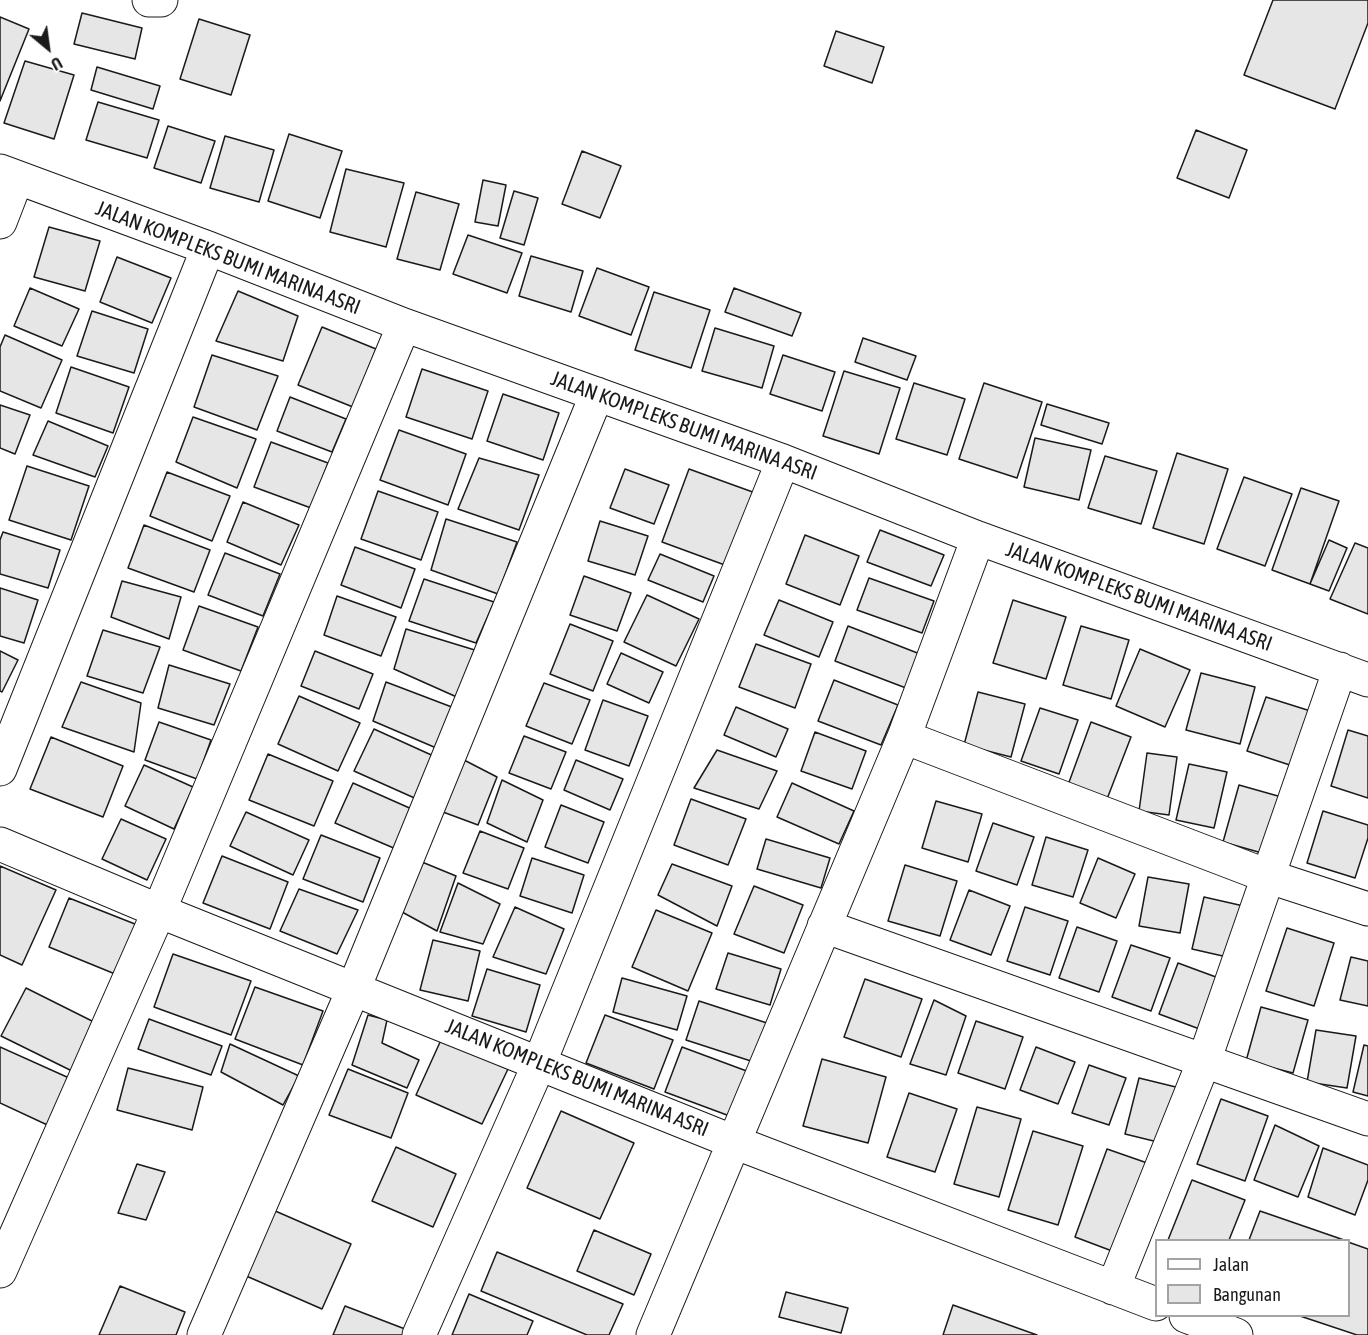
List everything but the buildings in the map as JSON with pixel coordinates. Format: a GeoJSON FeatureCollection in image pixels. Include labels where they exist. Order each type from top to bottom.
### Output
{"type":"FeatureCollection","features":[{"type":"Feature","properties":{"kind":"street"},"geometry":{"type":"LineString","coordinates":[[149,0],[161,0]]}},
{"type":"Feature","properties":{"kind":"street"},"geometry":{"type":"LineString","coordinates":[[0,222],[9,175]]}},
{"type":"Feature","properties":{"kind":"street","name":"JALAN KOMPLEKS BUMI MARINA ASRI"},"geometry":{"type":"LineString","coordinates":[[9,175],[208,248],[404,325],[783,461],[978,538],[1354,675]]}},
{"type":"Feature","properties":{"kind":"street"},"geometry":{"type":"LineString","coordinates":[[0,769],[208,248]]}},
{"type":"Feature","properties":{"kind":"street"},"geometry":{"type":"LineString","coordinates":[[0,1271],[159,911],[404,325]]}},
{"type":"Feature","properties":{"kind":"street"},"geometry":{"type":"LineString","coordinates":[[204,1335],[354,988],[597,394]]}},
{"type":"Feature","properties":{"kind":"street"},"geometry":{"type":"LineString","coordinates":[[420,1335],[539,1064],[783,461]]}},
{"type":"Feature","properties":{"kind":"street"},"geometry":{"type":"LineString","coordinates":[[653,1335],[904,737],[978,538]]}},
{"type":"Feature","properties":{"kind":"street"},"geometry":{"type":"LineString","coordinates":[[1113,1288],[1204,1061],[1270,877],[1354,675]]}},
{"type":"Feature","properties":{"kind":"street"},"geometry":{"type":"LineString","coordinates":[[904,737],[1270,877],[1368,909]]}},
{"type":"Feature","properties":{"kind":"street","name":"JALAN KOMPLEKS BUMI MARINA ASRI"},"geometry":{"type":"LineString","coordinates":[[0,844],[159,911],[734,1142],[1155,1304]]}},
{"type":"Feature","properties":{"kind":"street"},"geometry":{"type":"LineString","coordinates":[[824,926],[1368,1119]]}},
{"type":"Feature","properties":{"kind":"street"},"geometry":{"type":"LineString","coordinates":[[1188,1317],[1236,1335]]}}]}
